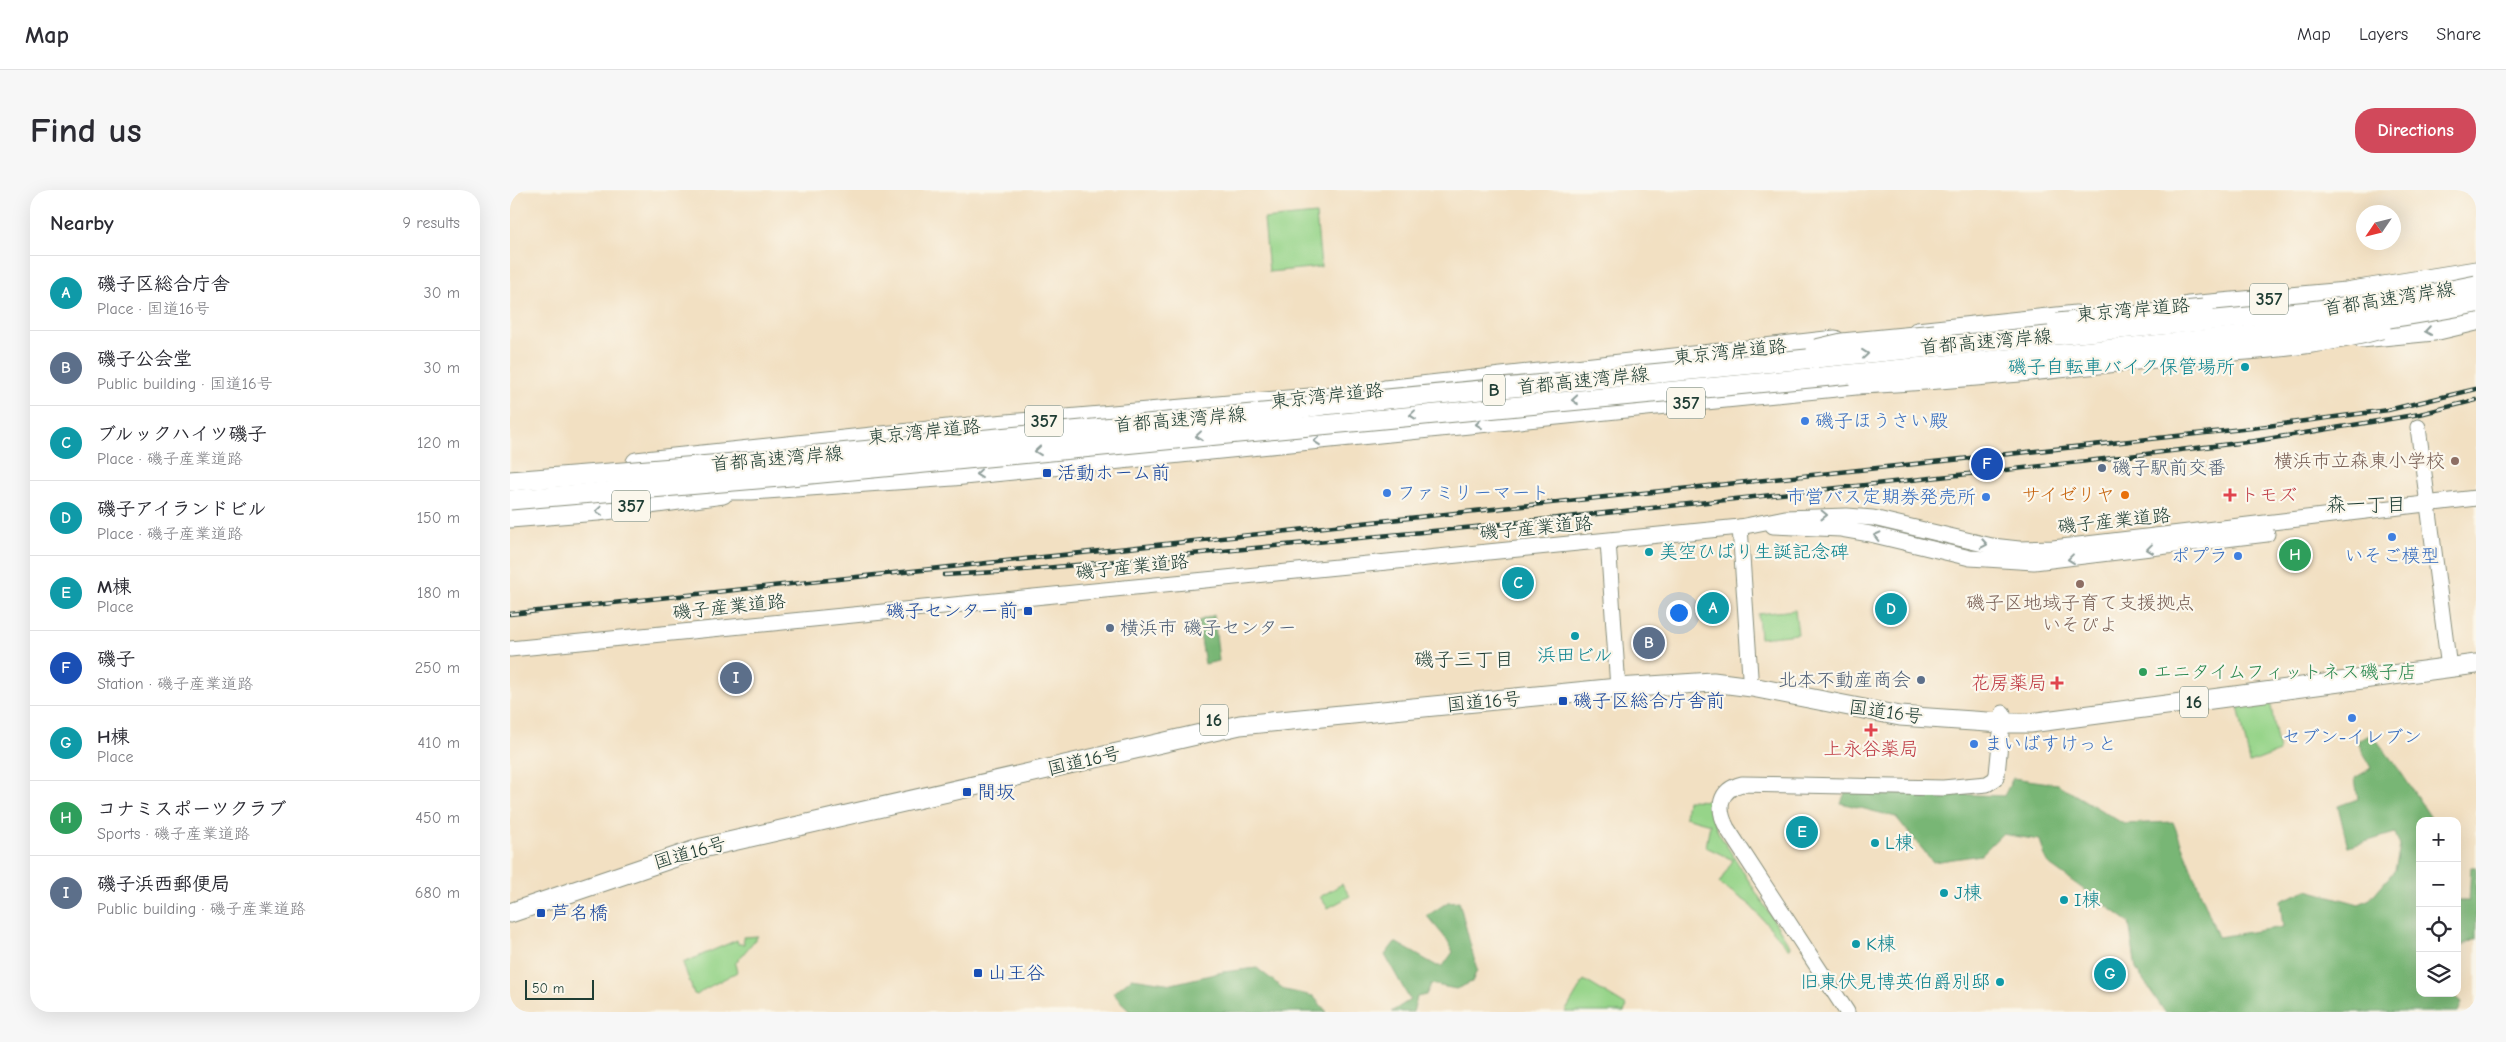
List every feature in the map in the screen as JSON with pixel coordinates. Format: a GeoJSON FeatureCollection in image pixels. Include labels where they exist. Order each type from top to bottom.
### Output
{"type":"FeatureCollection","features":[{"type":"Feature","properties":{"kind":"highway","name":"東京湾岸道路"},"geometry":{"type":"LineString","coordinates":[[510,472],[948,429],[1430,385],[2062,316],[2346,292],[2476,271]]}},
{"type":"Feature","properties":{"kind":"highway"},"geometry":{"type":"LineString","coordinates":[[2062,316],[2150,325],[2227,324],[2402,298],[2476,283]]}},
{"type":"Feature","properties":{"kind":"highway","name":"首都高速湾岸線"},"geometry":{"type":"LineString","coordinates":[[510,483],[1741,366],[1842,343],[2171,312],[2309,302],[2476,283]]}},
{"type":"Feature","properties":{"kind":"highway","name":"東京湾岸道路"},"geometry":{"type":"LineString","coordinates":[[2084,358],[2227,324],[2328,324],[2420,312],[2476,302]]}},
{"type":"Feature","properties":{"kind":"highway"},"geometry":{"type":"LineString","coordinates":[[1606,397],[1930,381],[2340,341],[2476,302]]}},
{"type":"Feature","properties":{"kind":"highway","name":"首都高速湾岸線"},"geometry":{"type":"LineString","coordinates":[[510,499],[780,477],[2296,330],[2426,313],[2476,302]]}},
{"type":"Feature","properties":{"kind":"highway","name":"東京湾岸道路"},"geometry":{"type":"LineString","coordinates":[[510,518],[598,511],[752,490],[954,476],[1793,393],[2084,358],[2378,338],[2434,331],[2476,321]]}},
{"type":"Feature","properties":{"kind":"highway"},"geometry":{"type":"LineString","coordinates":[[1788,345],[1793,393]]}},
{"type":"Feature","properties":{"kind":"highway"},"geometry":{"type":"LineString","coordinates":[[1504,377],[1496,384],[1491,394],[1492,404],[1498,414],[1508,421]]}},
{"type":"Feature","properties":{"kind":"highway"},"geometry":{"type":"LineString","coordinates":[[1430,385],[1443,390],[1450,399],[1451,407],[1446,418],[1434,428]]}},
{"type":"Feature","properties":{"kind":"highway","name":"東京湾岸道路"},"geometry":{"type":"LineString","coordinates":[[510,483],[572,480],[744,450]]}},
{"type":"Feature","properties":{"kind":"highway","name":"東京湾岸道路"},"geometry":{"type":"LineString","coordinates":[[510,499],[691,490],[752,490]]}},
{"type":"Feature","properties":{"kind":"highway","name":"国道16号"},"geometry":{"type":"LineString","coordinates":[[510,913],[702,848],[1232,726],[1618,684],[1709,672],[1750,676],[1862,700],[2030,723],[2448,664],[2476,656]]}},
{"type":"Feature","properties":{"kind":"highway","name":"国道16号"},"geometry":{"type":"LineString","coordinates":[[2448,664],[2476,664]]}},
{"type":"Feature","properties":{"kind":"highway","name":"国道16号"},"geometry":{"type":"LineString","coordinates":[[510,904],[672,846],[1230,716],[1618,684],[1695,683],[1730,684],[1900,716],[2002,718]]}},
{"type":"Feature","properties":{"kind":"street"},"geometry":{"type":"LineString","coordinates":[[2418,427],[2448,664]]}},
{"type":"Feature","properties":{"kind":"street","name":"磯子産業道路"},"geometry":{"type":"LineString","coordinates":[[510,649],[1759,525],[1841,529],[1970,558],[2034,562],[2428,508],[2476,498]]}},
{"type":"Feature","properties":{"kind":"street","name":"磯子産業道路"},"geometry":{"type":"LineString","coordinates":[[2428,508],[2476,508]]}},
{"type":"Feature","properties":{"kind":"street"},"geometry":{"type":"LineString","coordinates":[[1740,527],[1750,676]]}},
{"type":"Feature","properties":{"kind":"street"},"geometry":{"type":"LineString","coordinates":[[1608,541],[1618,684]]}},
{"type":"Feature","properties":{"kind":"street"},"geometry":{"type":"LineString","coordinates":[[1847,1012],[1721,817],[1722,798],[1730,788],[1742,784],[1944,788],[1986,784],[1995,779],[1997,774],[2002,718]]}},
{"type":"Feature","properties":{"kind":"green space"},"geometry":{"type":"Polygon","coordinates":[[[1316,214],[1321,267],[1269,272],[1264,219],[1316,214]]]}},
{"type":"Feature","properties":{"kind":"green space"},"geometry":{"type":"Polygon","coordinates":[[[1795,610],[1798,634],[1760,638],[1758,614],[1795,610]]]}},
{"type":"Feature","properties":{"kind":"green space"},"geometry":{"type":"Polygon","coordinates":[[[1214,615],[1219,661],[1205,664],[1198,621],[1214,615]]]}},
{"type":"Feature","properties":{"kind":"green space"},"geometry":{"type":"Polygon","coordinates":[[[2270,700],[2279,752],[2250,763],[2238,706],[2270,700]]]}},
{"type":"Feature","properties":{"kind":"green space"},"geometry":{"type":"Polygon","coordinates":[[[2372,734],[2400,771],[2430,817],[2416,817],[2416,997],[2455,997],[2462,1003],[2458,1012],[2165,1012],[2136,969],[2129,922],[2047,863],[2040,840],[2002,834],[1981,855],[1933,862],[1896,817],[1841,803],[1846,790],[2004,796],[2013,778],[2057,784],[2124,824],[2173,822],[2218,937],[2283,927],[2280,901],[2307,890],[2359,904],[2370,899],[2395,870],[2400,846],[2395,833],[2348,847],[2338,806],[2358,799],[2355,778],[2371,768],[2357,741],[2372,734]]]}},
{"type":"Feature","properties":{"kind":"green space"},"geometry":{"type":"Polygon","coordinates":[[[1687,800],[1717,801],[1714,819],[1718,832],[1790,946],[1789,949],[1748,903],[1719,883],[1733,860],[1706,847],[1710,824],[1685,817],[1687,800]]]}},
{"type":"Feature","properties":{"kind":"green space"},"geometry":{"type":"Polygon","coordinates":[[[2471,867],[2476,867],[2476,939],[2461,945],[2461,901],[2469,901],[2471,867]]]}},
{"type":"Feature","properties":{"kind":"green space"},"geometry":{"type":"Polygon","coordinates":[[[1342,884],[1350,896],[1328,908],[1320,897],[1342,884]]]}},
{"type":"Feature","properties":{"kind":"green space"},"geometry":{"type":"Polygon","coordinates":[[[1459,901],[1477,970],[1472,982],[1456,989],[1431,984],[1426,995],[1417,997],[1413,1012],[1391,1012],[1410,1000],[1385,955],[1395,942],[1437,966],[1443,966],[1453,952],[1448,941],[1427,916],[1448,902],[1459,901]]]}},
{"type":"Feature","properties":{"kind":"green space"},"geometry":{"type":"Polygon","coordinates":[[[758,936],[735,964],[737,972],[697,995],[694,994],[683,963],[737,940],[738,944],[744,944],[743,937],[758,936]]]}},
{"type":"Feature","properties":{"kind":"green space"},"geometry":{"type":"Polygon","coordinates":[[[1257,968],[1285,990],[1313,996],[1327,1012],[1130,1012],[1113,993],[1132,978],[1172,984],[1223,972],[1257,968]]]}},
{"type":"Feature","properties":{"kind":"green space"},"geometry":{"type":"Polygon","coordinates":[[[1584,980],[1627,1006],[1624,1012],[1565,1012],[1584,980]]]}},
{"type":"Feature","properties":{"kind":"railway"},"geometry":{"type":"LineString","coordinates":[[510,614],[2252,428],[2388,410],[2476,389]]}},
{"type":"Feature","properties":{"kind":"railway"},"geometry":{"type":"LineString","coordinates":[[944,575],[1013,571],[1475,527],[2079,462],[2255,441],[2420,414],[2476,400]]}},
{"type":"Feature","properties":{"kind":"place","name":"磯子自転車バイク保管場所"},"geometry":{"type":"Point","coordinates":[2245,367]}},
{"type":"Feature","properties":{"kind":"place","name":"磯子ほうさい殿"},"geometry":{"type":"Point","coordinates":[1805,421]}},
{"type":"Feature","properties":{"kind":"place","name":"横浜市立森東小学校"},"geometry":{"type":"Point","coordinates":[2455,461]}},
{"type":"Feature","properties":{"kind":"place","name":"磯子"},"geometry":{"type":"Point","coordinates":[1987,464]}},
{"type":"Feature","properties":{"kind":"place","name":"磯子駅前交番"},"geometry":{"type":"Point","coordinates":[2102,468]}},
{"type":"Feature","properties":{"kind":"place","name":"活動ホーム前"},"geometry":{"type":"Point","coordinates":[1047,473]}},
{"type":"Feature","properties":{"kind":"place","name":"ファミリーマート"},"geometry":{"type":"Point","coordinates":[1387,493]}},
{"type":"Feature","properties":{"kind":"place","name":"サイゼリヤ"},"geometry":{"type":"Point","coordinates":[2125,495]}},
{"type":"Feature","properties":{"kind":"place","name":"トモズ"},"geometry":{"type":"Point","coordinates":[2230,495]}},
{"type":"Feature","properties":{"kind":"place","name":"市営バス定期券発売所"},"geometry":{"type":"Point","coordinates":[1986,497]}},
{"type":"Feature","properties":{"kind":"place","name":"いそご模型"},"geometry":{"type":"Point","coordinates":[2392,537]}},
{"type":"Feature","properties":{"kind":"place","name":"美空ひばり生誕記念碑"},"geometry":{"type":"Point","coordinates":[1649,552]}},
{"type":"Feature","properties":{"kind":"place","name":"コナミスポーツクラブ"},"geometry":{"type":"Point","coordinates":[2295,555]}},
{"type":"Feature","properties":{"kind":"place","name":"ポプラ"},"geometry":{"type":"Point","coordinates":[2238,556]}},
{"type":"Feature","properties":{"kind":"place","name":"ブルックハイツ磯子"},"geometry":{"type":"Point","coordinates":[1518,583]}},
{"type":"Feature","properties":{"kind":"place","name":"磯子区地域子育て支援拠点 いそぴよ"},"geometry":{"type":"Point","coordinates":[2080,584]}},
{"type":"Feature","properties":{"kind":"place","name":"磯子区総合庁舎"},"geometry":{"type":"Point","coordinates":[1713,608]}},
{"type":"Feature","properties":{"kind":"place","name":"磯子アイランドビル"},"geometry":{"type":"Point","coordinates":[1891,609]}},
{"type":"Feature","properties":{"kind":"place","name":"磯子センター前"},"geometry":{"type":"Point","coordinates":[1028,611]}},
{"type":"Feature","properties":{"kind":"place","name":"横浜市 磯子センター"},"geometry":{"type":"Point","coordinates":[1110,628]}},
{"type":"Feature","properties":{"kind":"place","name":"浜田ビル"},"geometry":{"type":"Point","coordinates":[1575,636]}},
{"type":"Feature","properties":{"kind":"place","name":"磯子公会堂"},"geometry":{"type":"Point","coordinates":[1649,643]}},
{"type":"Feature","properties":{"kind":"place","name":"エニタイムフィットネス磯子店"},"geometry":{"type":"Point","coordinates":[2143,672]}},
{"type":"Feature","properties":{"kind":"place","name":"磯子浜西郵便局"},"geometry":{"type":"Point","coordinates":[736,678]}},
{"type":"Feature","properties":{"kind":"place","name":"北本不動産商会"},"geometry":{"type":"Point","coordinates":[1921,680]}},
{"type":"Feature","properties":{"kind":"place","name":"花房薬局"},"geometry":{"type":"Point","coordinates":[2057,683]}},
{"type":"Feature","properties":{"kind":"place","name":"磯子区総合庁舎前"},"geometry":{"type":"Point","coordinates":[1563,701]}},
{"type":"Feature","properties":{"kind":"place","name":"セブン-イレブン"},"geometry":{"type":"Point","coordinates":[2352,718]}},
{"type":"Feature","properties":{"kind":"place","name":"上永谷薬局"},"geometry":{"type":"Point","coordinates":[1871,730]}},
{"type":"Feature","properties":{"kind":"place","name":"まいばすけっと"},"geometry":{"type":"Point","coordinates":[1974,744]}},
{"type":"Feature","properties":{"kind":"place","name":"間坂"},"geometry":{"type":"Point","coordinates":[967,792]}},
{"type":"Feature","properties":{"kind":"place","name":"M棟"},"geometry":{"type":"Point","coordinates":[1802,832]}},
{"type":"Feature","properties":{"kind":"place","name":"L棟"},"geometry":{"type":"Point","coordinates":[1875,843]}},
{"type":"Feature","properties":{"kind":"place","name":"J棟"},"geometry":{"type":"Point","coordinates":[1944,893]}},
{"type":"Feature","properties":{"kind":"place","name":"I棟"},"geometry":{"type":"Point","coordinates":[2064,900]}},
{"type":"Feature","properties":{"kind":"place","name":"芦名橋"},"geometry":{"type":"Point","coordinates":[541,913]}},
{"type":"Feature","properties":{"kind":"place","name":"K棟"},"geometry":{"type":"Point","coordinates":[1856,944]}},
{"type":"Feature","properties":{"kind":"place","name":"山王谷"},"geometry":{"type":"Point","coordinates":[978,973]}},
{"type":"Feature","properties":{"kind":"place","name":"H棟"},"geometry":{"type":"Point","coordinates":[2110,974]}},
{"type":"Feature","properties":{"kind":"place","name":"旧東伏見博英伯爵別邸"},"geometry":{"type":"Point","coordinates":[2000,982]}},
{"type":"Feature","properties":{"kind":"district","name":"森一丁目"},"geometry":{"type":"Point","coordinates":[2366,504]}},
{"type":"Feature","properties":{"kind":"district","name":"磯子三丁目"},"geometry":{"type":"Point","coordinates":[1464,659]}}]}
